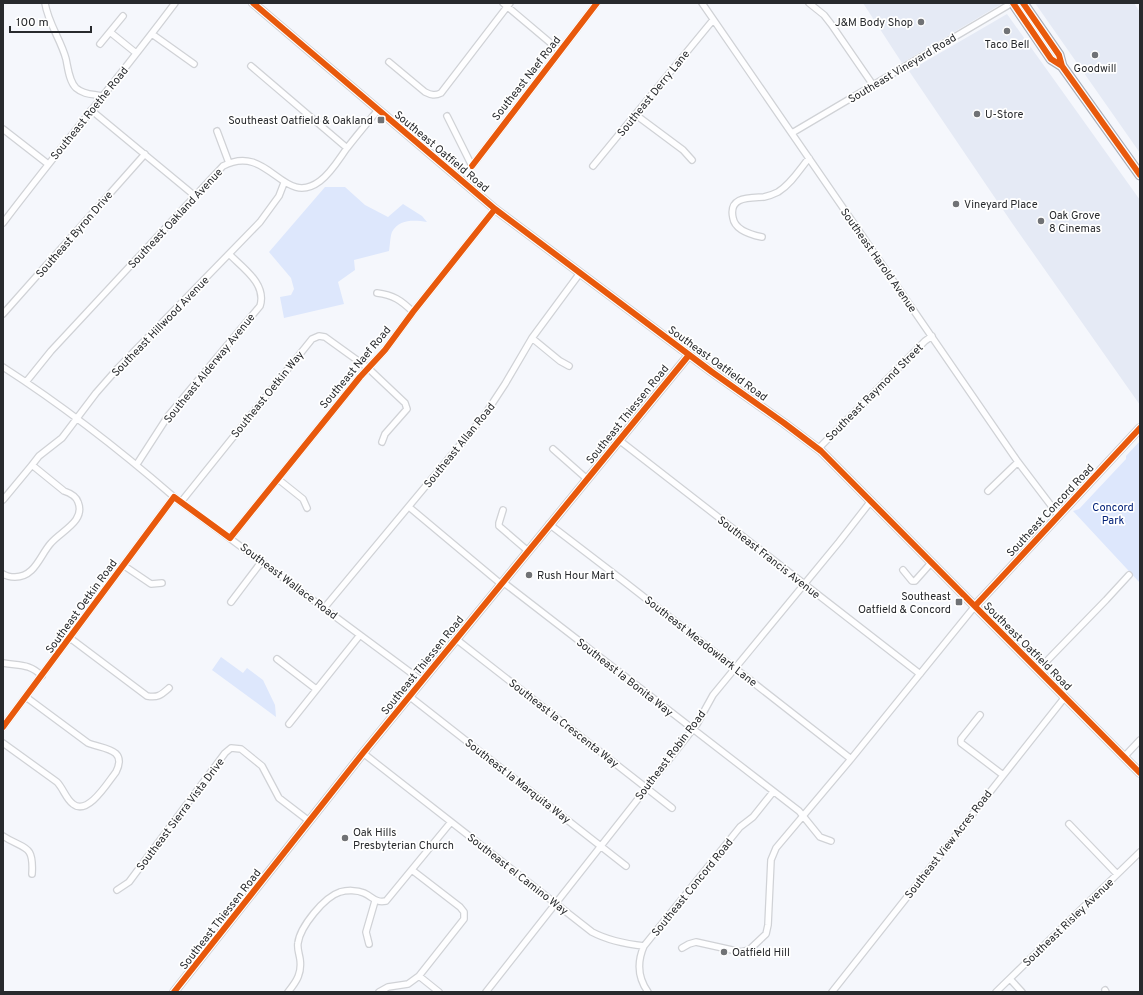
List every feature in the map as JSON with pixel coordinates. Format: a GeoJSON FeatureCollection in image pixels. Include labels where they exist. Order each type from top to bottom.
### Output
{"type":"FeatureCollection","features":[{"type":"Feature","properties":{"kind":"main road","name":"Southeast Oatfield Road"},"geometry":{"type":"LineString","coordinates":[[253,3],[495,209],[818,449],[1140,773]]}},
{"type":"Feature","properties":{"kind":"main road"},"geometry":{"type":"LineString","coordinates":[[1012,3],[1051,59],[1062,66]]}},
{"type":"Feature","properties":{"kind":"main road"},"geometry":{"type":"LineString","coordinates":[[1023,3],[1059,55],[1062,66],[1140,175]]}},
{"type":"Feature","properties":{"kind":"main road","name":"Southeast Thiessen Road"},"geometry":{"type":"LineString","coordinates":[[174,992],[409,696],[689,354]]}},
{"type":"Feature","properties":{"kind":"main road","name":"Southeast Concord Road"},"geometry":{"type":"LineString","coordinates":[[975,606],[1140,428]]}},
{"type":"Feature","properties":{"kind":"street"},"geometry":{"type":"LineString","coordinates":[[45,3],[64,54],[72,84],[84,93],[102,96]]}},
{"type":"Feature","properties":{"kind":"street","name":"Southeast Roethe Road"},"geometry":{"type":"LineString","coordinates":[[3,223],[175,3]]}},
{"type":"Feature","properties":{"kind":"street","name":"Southeast Naef Road"},"geometry":{"type":"LineString","coordinates":[[446,116],[472,166],[597,3]]}},
{"type":"Feature","properties":{"kind":"street","name":"Southeast Harold Avenue"},"geometry":{"type":"LineString","coordinates":[[702,3],[1018,462],[1059,516]]}},
{"type":"Feature","properties":{"kind":"street"},"geometry":{"type":"LineString","coordinates":[[809,3],[824,15],[873,85]]}},
{"type":"Feature","properties":{"kind":"street","name":"Southeast Vineyard Road"},"geometry":{"type":"LineString","coordinates":[[792,133],[1012,3]]}},
{"type":"Feature","properties":{"kind":"street"},"geometry":{"type":"LineString","coordinates":[[390,62],[425,92],[431,95],[441,94],[507,4],[560,51]]}},
{"type":"Feature","properties":{"kind":"street"},"geometry":{"type":"LineString","coordinates":[[100,44],[122,16]]}},
{"type":"Feature","properties":{"kind":"street","name":"Southeast Derry Lane"},"geometry":{"type":"LineString","coordinates":[[593,166],[713,20]]}},
{"type":"Feature","properties":{"kind":"street"},"geometry":{"type":"LineString","coordinates":[[110,32],[136,53]]}},
{"type":"Feature","properties":{"kind":"street"},"geometry":{"type":"LineString","coordinates":[[152,34],[194,64]]}},
{"type":"Feature","properties":{"kind":"street"},"geometry":{"type":"LineString","coordinates":[[251,66],[347,148]]}},
{"type":"Feature","properties":{"kind":"street"},"geometry":{"type":"LineString","coordinates":[[91,110],[195,196]]}},
{"type":"Feature","properties":{"kind":"street","name":"Southeast Oakland Avenue"},"geometry":{"type":"LineString","coordinates":[[26,382],[51,351],[218,170],[229,163],[242,160],[255,162],[264,166],[284,182],[300,188],[316,184],[325,177],[378,110]]}},
{"type":"Feature","properties":{"kind":"street"},"geometry":{"type":"LineString","coordinates":[[636,115],[683,150],[692,160]]}},
{"type":"Feature","properties":{"kind":"street"},"geometry":{"type":"LineString","coordinates":[[3,129],[48,164]]}},
{"type":"Feature","properties":{"kind":"street"},"geometry":{"type":"LineString","coordinates":[[217,131],[229,163]]}},
{"type":"Feature","properties":{"kind":"street","name":"Southeast Byron Drive"},"geometry":{"type":"LineString","coordinates":[[3,314],[145,154]]}},
{"type":"Feature","properties":{"kind":"street"},"geometry":{"type":"LineString","coordinates":[[762,237],[749,234],[735,223],[732,208],[737,201],[746,198],[766,196],[780,191],[787,185],[809,158]]}},
{"type":"Feature","properties":{"kind":"street","name":"Southeast Hillwood Avenue"},"geometry":{"type":"LineString","coordinates":[[3,500],[39,456],[57,443],[96,393],[118,368],[270,210],[281,193],[284,182]]}},
{"type":"Feature","properties":{"kind":"street","name":"Southeast Naef Road"},"geometry":{"type":"LineString","coordinates":[[230,538],[360,376],[385,350],[413,312],[495,209]]}},
{"type":"Feature","properties":{"kind":"street","name":"Southeast Alderway Avenue"},"geometry":{"type":"LineString","coordinates":[[137,464],[168,416],[260,306],[262,296],[261,290],[256,282],[229,254]]}},
{"type":"Feature","properties":{"kind":"street","name":"Southeast Allan Road"},"geometry":{"type":"LineString","coordinates":[[325,607],[490,408],[532,338],[580,273]]}},
{"type":"Feature","properties":{"kind":"street"},"geometry":{"type":"LineString","coordinates":[[377,293],[394,297],[413,312]]}},
{"type":"Feature","properties":{"kind":"street","name":"Southeast Oetkin Way"},"geometry":{"type":"LineString","coordinates":[[181,502],[312,339],[319,336],[325,337],[368,368],[405,403],[407,409],[385,434],[382,442]]}},
{"type":"Feature","properties":{"kind":"street","name":"Southeast Raymond Street"},"geometry":{"type":"LineString","coordinates":[[818,449],[925,341],[932,336]]}},
{"type":"Feature","properties":{"kind":"street"},"geometry":{"type":"LineString","coordinates":[[532,338],[560,361],[569,366]]}},
{"type":"Feature","properties":{"kind":"street","name":"Southeast Wallace Road"},"geometry":{"type":"LineString","coordinates":[[3,367],[26,382],[137,464],[174,497],[325,607],[422,681]]}},
{"type":"Feature","properties":{"kind":"street","name":"Southeast Francis Avenue"},"geometry":{"type":"LineString","coordinates":[[619,440],[920,674]]}},
{"type":"Feature","properties":{"kind":"street"},"geometry":{"type":"LineString","coordinates":[[553,450],[587,479]]}},
{"type":"Feature","properties":{"kind":"street"},"geometry":{"type":"LineString","coordinates":[[988,492],[1018,462]]}},
{"type":"Feature","properties":{"kind":"street"},"geometry":{"type":"LineString","coordinates":[[3,574],[13,577],[20,576],[31,571],[37,565],[50,544],[78,518],[80,512],[77,499],[70,493],[64,491],[32,465]]}},
{"type":"Feature","properties":{"kind":"street"},"geometry":{"type":"LineString","coordinates":[[278,479],[303,499],[306,508]]}},
{"type":"Feature","properties":{"kind":"street","name":"Southeast Oetkin Road"},"geometry":{"type":"LineString","coordinates":[[3,727],[174,497]]}},
{"type":"Feature","properties":{"kind":"street","name":"Southeast Robin Road"},"geometry":{"type":"LineString","coordinates":[[486,992],[693,729],[713,695],[803,584],[840,542],[871,501]]}},
{"type":"Feature","properties":{"kind":"street","name":"Southeast la Bonita Way"},"geometry":{"type":"LineString","coordinates":[[409,507],[502,583],[693,729],[803,816],[820,837],[831,841]]}},
{"type":"Feature","properties":{"kind":"street"},"geometry":{"type":"LineString","coordinates":[[503,510],[499,526],[528,551]]}},
{"type":"Feature","properties":{"kind":"street","name":"Southeast Meadowlark Lane"},"geometry":{"type":"LineString","coordinates":[[550,524],[851,760]]}},
{"type":"Feature","properties":{"kind":"street"},"geometry":{"type":"LineString","coordinates":[[231,602],[262,561]]}},
{"type":"Feature","properties":{"kind":"street"},"geometry":{"type":"LineString","coordinates":[[903,570],[912,581],[915,581],[931,563]]}},
{"type":"Feature","properties":{"kind":"street"},"geometry":{"type":"LineString","coordinates":[[123,565],[151,584],[162,583]]}},
{"type":"Feature","properties":{"kind":"street"},"geometry":{"type":"LineString","coordinates":[[1038,670],[1129,575]]}},
{"type":"Feature","properties":{"kind":"street","name":"Southeast Concord Road"},"geometry":{"type":"LineString","coordinates":[[682,948],[689,944],[700,943],[741,952],[749,950],[766,934],[768,925],[771,860],[774,853],[975,606]]}},
{"type":"Feature","properties":{"kind":"street"},"geometry":{"type":"LineString","coordinates":[[289,724],[360,635]]}},
{"type":"Feature","properties":{"kind":"street"},"geometry":{"type":"LineString","coordinates":[[70,638],[148,696],[155,697],[168,688]]}},
{"type":"Feature","properties":{"kind":"street","name":"Southeast la Crescenta Way"},"geometry":{"type":"LineString","coordinates":[[456,639],[672,808]]}},
{"type":"Feature","properties":{"kind":"street"},"geometry":{"type":"LineString","coordinates":[[277,659],[316,689]]}},
{"type":"Feature","properties":{"kind":"street"},"geometry":{"type":"LineString","coordinates":[[3,663],[27,666],[42,676]]}},
{"type":"Feature","properties":{"kind":"street","name":"Southeast la Marquita Way"},"geometry":{"type":"LineString","coordinates":[[409,696],[626,866]]}},
{"type":"Feature","properties":{"kind":"street"},"geometry":{"type":"LineString","coordinates":[[3,743],[57,782],[63,789],[68,799],[77,806],[85,806],[91,803],[119,767],[118,756],[114,751],[88,743],[26,697]]}},
{"type":"Feature","properties":{"kind":"street","name":"Southeast View Acres Road"},"geometry":{"type":"LineString","coordinates":[[832,992],[1065,697]]}},
{"type":"Feature","properties":{"kind":"street"},"geometry":{"type":"LineString","coordinates":[[980,715],[961,739],[961,743],[1003,775]]}},
{"type":"Feature","properties":{"kind":"street"},"geometry":{"type":"LineString","coordinates":[[1124,757],[1140,740]]}},
{"type":"Feature","properties":{"kind":"street","name":"Southeast Sierra Vista Drive"},"geometry":{"type":"LineString","coordinates":[[118,890],[129,882],[225,753],[231,748],[241,748],[259,763],[279,798],[309,821]]}},
{"type":"Feature","properties":{"kind":"street","name":"Southeast el Camino Way"},"geometry":{"type":"LineString","coordinates":[[363,753],[592,932],[601,937],[622,943],[644,946]]}},
{"type":"Feature","properties":{"kind":"street","name":"Southeast Concord Road"},"geometry":{"type":"LineString","coordinates":[[648,992],[642,982],[639,972],[640,960],[644,946],[740,827],[753,817],[773,792]]}},
{"type":"Feature","properties":{"kind":"street"},"geometry":{"type":"LineString","coordinates":[[288,992],[298,980],[300,974],[298,947],[300,936],[305,926],[324,901],[340,892],[352,891],[365,893],[374,901],[386,901],[451,822]]}},
{"type":"Feature","properties":{"kind":"street"},"geometry":{"type":"LineString","coordinates":[[1069,824],[1117,874]]}},
{"type":"Feature","properties":{"kind":"street"},"geometry":{"type":"LineString","coordinates":[[3,836],[25,846],[29,851],[33,863],[32,874]]}},
{"type":"Feature","properties":{"kind":"street","name":"Southeast Risley Avenue"},"geometry":{"type":"LineString","coordinates":[[996,992],[1140,852]]}},
{"type":"Feature","properties":{"kind":"street"},"geometry":{"type":"LineString","coordinates":[[379,992],[388,987],[408,984],[419,976],[461,924],[465,916],[460,907],[412,870]]}},
{"type":"Feature","properties":{"kind":"street"},"geometry":{"type":"LineString","coordinates":[[369,944],[366,932],[374,901]]}},
{"type":"Feature","properties":{"kind":"street"},"geometry":{"type":"LineString","coordinates":[[419,976],[440,992]]}},
{"type":"Feature","properties":{"kind":"street"},"geometry":{"type":"LineString","coordinates":[[1010,979],[1022,992]]}},
{"type":"Feature","properties":{"kind":"shaded area"},"geometry":{"type":"Polygon","coordinates":[[[863,3],[1003,3],[902,63],[863,3]]]}},
{"type":"Feature","properties":{"kind":"shaded area"},"geometry":{"type":"Polygon","coordinates":[[[1035,3],[1134,3],[1140,12],[1140,153],[1035,3]]]}},
{"type":"Feature","properties":{"kind":"shaded area"},"geometry":{"type":"Polygon","coordinates":[[[1007,14],[1140,200],[1140,405],[1012,223],[909,71],[1007,14]]]}},
{"type":"Feature","properties":{"kind":"green space"},"geometry":{"type":"Polygon","coordinates":[[[325,187],[345,187],[365,205],[388,217],[403,204],[422,216],[427,222],[407,221],[399,225],[392,232],[389,251],[354,260],[355,270],[338,282],[344,304],[284,318],[280,297],[291,295],[294,289],[291,278],[269,252],[325,187]]]}},
{"type":"Feature","properties":{"kind":"green space","name":"Concord Park"},"geometry":{"type":"Polygon","coordinates":[[[1140,441],[1140,583],[1073,511],[1079,509],[1126,459],[1126,456],[1140,441]]]}},
{"type":"Feature","properties":{"kind":"green space"},"geometry":{"type":"Polygon","coordinates":[[[221,657],[243,673],[247,668],[263,680],[275,705],[276,717],[212,670],[221,657]]]}},
{"type":"Feature","properties":{"kind":"cycle path"},"geometry":{"type":"LineString","coordinates":[[253,3],[495,209],[712,372],[821,451],[1140,773]]}},
{"type":"Feature","properties":{"kind":"cycle path"},"geometry":{"type":"LineString","coordinates":[[472,166],[597,3]]}},
{"type":"Feature","properties":{"kind":"cycle path"},"geometry":{"type":"LineString","coordinates":[[1013,3],[1051,59],[1062,66]]}},
{"type":"Feature","properties":{"kind":"cycle path"},"geometry":{"type":"LineString","coordinates":[[1023,3],[1059,55],[1062,66],[1140,175]]}},
{"type":"Feature","properties":{"kind":"cycle path"},"geometry":{"type":"LineString","coordinates":[[3,727],[174,497],[230,538],[360,377],[385,350],[413,312],[495,209]]}},
{"type":"Feature","properties":{"kind":"cycle path"},"geometry":{"type":"LineString","coordinates":[[174,992],[363,753],[689,355]]}},
{"type":"Feature","properties":{"kind":"cycle path"},"geometry":{"type":"LineString","coordinates":[[975,606],[1140,428]]}},
{"type":"Feature","properties":{"kind":"place","name":"J&M Body Shop"},"geometry":{"type":"Point","coordinates":[921,22]}},
{"type":"Feature","properties":{"kind":"place","name":"Taco Bell"},"geometry":{"type":"Point","coordinates":[1007,31]}},
{"type":"Feature","properties":{"kind":"place","name":"Goodwill"},"geometry":{"type":"Point","coordinates":[1095,55]}},
{"type":"Feature","properties":{"kind":"place","name":"U-Store"},"geometry":{"type":"Point","coordinates":[977,114]}},
{"type":"Feature","properties":{"kind":"place","name":"Southeast Oatfield & Oakland"},"geometry":{"type":"Point","coordinates":[381,120]}},
{"type":"Feature","properties":{"kind":"place","name":"Vineyard Place"},"geometry":{"type":"Point","coordinates":[956,204]}},
{"type":"Feature","properties":{"kind":"place","name":"Oak Grove 8 Cinemas"},"geometry":{"type":"Point","coordinates":[1041,221]}},
{"type":"Feature","properties":{"kind":"place","name":"Rush Hour Mart"},"geometry":{"type":"Point","coordinates":[529,575]}},
{"type":"Feature","properties":{"kind":"place","name":"Southeast Oatfield & Concord"},"geometry":{"type":"Point","coordinates":[959,602]}},
{"type":"Feature","properties":{"kind":"place","name":"Oak Hills Presbyterian Church"},"geometry":{"type":"Point","coordinates":[345,838]}},
{"type":"Feature","properties":{"kind":"place","name":"Oatfield Hill"},"geometry":{"type":"Point","coordinates":[724,952]}}]}
